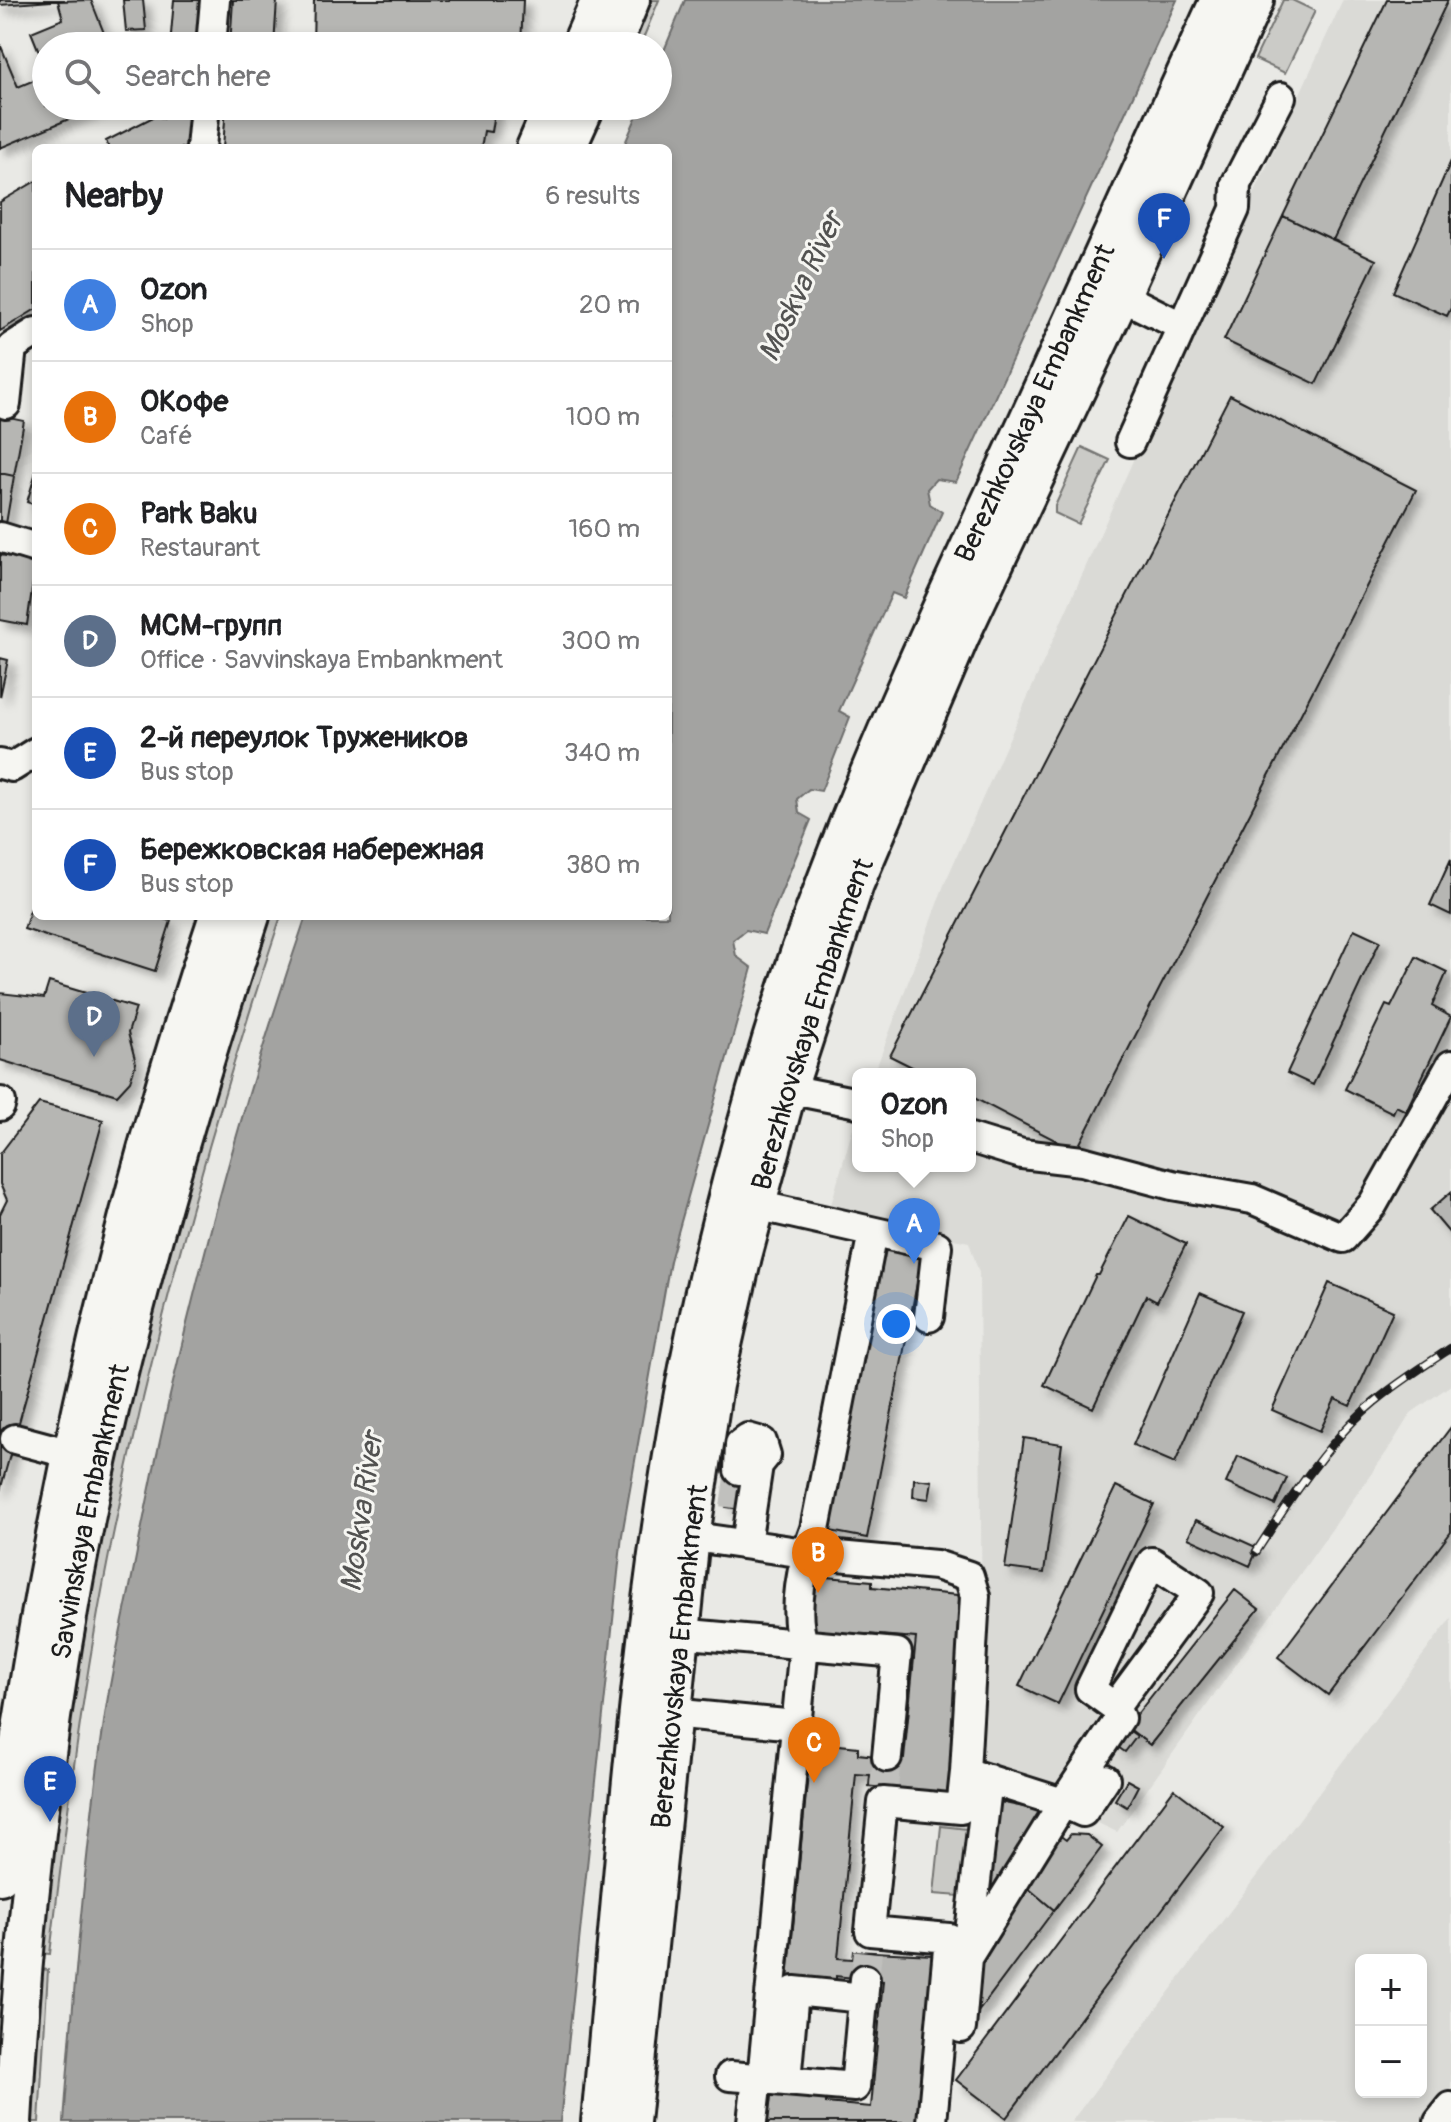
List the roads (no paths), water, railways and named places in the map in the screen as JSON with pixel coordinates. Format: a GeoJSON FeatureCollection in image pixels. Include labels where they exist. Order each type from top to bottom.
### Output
{"type":"FeatureCollection","features":[{"type":"Feature","properties":{"kind":"main road"},"geometry":{"type":"LineString","coordinates":[[586,32],[600,0]]}},
{"type":"Feature","properties":{"kind":"main road"},"geometry":{"type":"LineString","coordinates":[[618,32],[631,0]]}},
{"type":"Feature","properties":{"kind":"main road","name":"Berezhkovskaya Embankment"},"geometry":{"type":"LineString","coordinates":[[631,2122],[678,1633],[676,1535],[685,1383],[714,1247],[776,1025],[825,881],[936,620],[1219,0]]}},
{"type":"Feature","properties":{"kind":"main road","name":"Berezhkovskaya Embankment"},"geometry":{"type":"LineString","coordinates":[[600,2122],[640,1703],[676,1535],[756,1205],[788,1089],[855,884],[961,635],[1121,296],[1255,0]]}},
{"type":"Feature","properties":{"kind":"main road"},"geometry":{"type":"LineString","coordinates":[[537,144],[547,120]]}},
{"type":"Feature","properties":{"kind":"main road"},"geometry":{"type":"LineString","coordinates":[[569,144],[580,120]]}},
{"type":"Feature","properties":{"kind":"main road","name":"Savvinskaya Embankment"},"geometry":{"type":"LineString","coordinates":[[0,1876],[37,1618],[71,1454],[131,1196],[208,920]]}},
{"type":"Feature","properties":{"kind":"main road","name":"Savvinskaya Embankment"},"geometry":{"type":"LineString","coordinates":[[13,2122],[10,1984],[91,1495],[164,1204],[250,920]]}},
{"type":"Feature","properties":{"kind":"street"},"geometry":{"type":"LineString","coordinates":[[212,32],[215,0]]}},
{"type":"Feature","properties":{"kind":"street"},"geometry":{"type":"LineString","coordinates":[[1130,442],[1235,209],[1236,184],[1281,97]]}},
{"type":"Feature","properties":{"kind":"street"},"geometry":{"type":"LineString","coordinates":[[201,144],[204,120]]}},
{"type":"Feature","properties":{"kind":"street"},"geometry":{"type":"LineString","coordinates":[[1121,296],[1181,326]]}},
{"type":"Feature","properties":{"kind":"street"},"geometry":{"type":"LineString","coordinates":[[6,404],[4,374],[12,347],[32,334]]}},
{"type":"Feature","properties":{"kind":"street"},"geometry":{"type":"LineString","coordinates":[[0,537],[32,547]]}},
{"type":"Feature","properties":{"kind":"street"},"geometry":{"type":"LineString","coordinates":[[0,764],[12,767],[32,754]]}},
{"type":"Feature","properties":{"kind":"street"},"geometry":{"type":"LineString","coordinates":[[976,1140],[1022,1154],[1082,1161],[1172,1185],[1252,1199],[1343,1238],[1373,1204],[1451,1065]]}},
{"type":"Feature","properties":{"kind":"street"},"geometry":{"type":"LineString","coordinates":[[788,1089],[852,1102]]}},
{"type":"Feature","properties":{"kind":"street"},"geometry":{"type":"LineString","coordinates":[[756,1205],[937,1246],[929,1317]]}},
{"type":"Feature","properties":{"kind":"street"},"geometry":{"type":"LineString","coordinates":[[752,2122],[804,1645],[798,1631],[805,1553],[815,1529],[873,1232]]}},
{"type":"Feature","properties":{"kind":"street"},"geometry":{"type":"LineString","coordinates":[[738,1543],[758,1465],[766,1455],[762,1442],[748,1438],[740,1444],[739,1470]]}},
{"type":"Feature","properties":{"kind":"street"},"geometry":{"type":"LineString","coordinates":[[15,1439],[71,1454]]}},
{"type":"Feature","properties":{"kind":"street"},"geometry":{"type":"LineString","coordinates":[[734,1508],[738,1543]]}},
{"type":"Feature","properties":{"kind":"street"},"geometry":{"type":"LineString","coordinates":[[676,1535],[805,1553],[936,1565],[969,1576],[975,1596],[976,1776],[961,2028]]}},
{"type":"Feature","properties":{"kind":"street"},"geometry":{"type":"LineString","coordinates":[[967,1958],[1120,1718],[1115,1707],[1090,1689],[1152,1562],[1199,1593],[1115,1707]]}},
{"type":"Feature","properties":{"kind":"street"},"geometry":{"type":"LineString","coordinates":[[678,1633],[897,1653],[887,1757]]}},
{"type":"Feature","properties":{"kind":"street"},"geometry":{"type":"LineString","coordinates":[[671,1713],[796,1725]]}},
{"type":"Feature","properties":{"kind":"street"},"geometry":{"type":"LineString","coordinates":[[759,2079],[855,2087],[883,1794],[961,1809],[976,1776]]}},
{"type":"Feature","properties":{"kind":"street"},"geometry":{"type":"LineString","coordinates":[[976,1776],[1083,1812],[1105,1779]]}},
{"type":"Feature","properties":{"kind":"street"},"geometry":{"type":"LineString","coordinates":[[759,2079],[794,1991],[949,1938],[932,2122]]}},
{"type":"Feature","properties":{"kind":"street"},"geometry":{"type":"LineString","coordinates":[[1439,2122],[1451,2107]]}},
{"type":"Feature","properties":{"kind":"water","name":"Moskva River"},"geometry":{"type":"Polygon","coordinates":[[[685,0],[1177,0],[956,482],[936,479],[927,489],[930,504],[942,512],[904,598],[892,593],[839,711],[850,717],[821,791],[809,789],[797,799],[799,813],[811,820],[764,934],[746,930],[733,940],[736,956],[752,968],[670,1261],[622,1535],[560,2122],[64,2122],[86,1867],[105,1715],[116,1655],[189,1314],[255,1074],[305,920],[672,920],[672,144],[625,144],[635,120],[672,120],[672,32],[685,0]]]}},
{"type":"Feature","properties":{"kind":"tunnel"},"geometry":{"type":"LineString","coordinates":[[734,1508],[739,1470]]}},
{"type":"Feature","properties":{"kind":"tunnel"},"geometry":{"type":"LineString","coordinates":[[884,1787],[887,1757]]}},
{"type":"Feature","properties":{"kind":"tunnel"},"geometry":{"type":"LineString","coordinates":[[865,1979],[868,1952]]}},
{"type":"Feature","properties":{"kind":"railway"},"geometry":{"type":"LineString","coordinates":[[1256,1552],[1308,1475],[1354,1420],[1394,1387],[1451,1348]]}},
{"type":"Feature","properties":{"kind":"place","name":"Бережковская набережная"},"geometry":{"type":"Point","coordinates":[1164,259]}},
{"type":"Feature","properties":{"kind":"place","name":"МСМ-групп"},"geometry":{"type":"Point","coordinates":[94,1057]}},
{"type":"Feature","properties":{"kind":"place","name":"Ozon"},"geometry":{"type":"Point","coordinates":[914,1264]}},
{"type":"Feature","properties":{"kind":"place","name":"ОКофе"},"geometry":{"type":"Point","coordinates":[818,1593]}},
{"type":"Feature","properties":{"kind":"place","name":"Park Baku"},"geometry":{"type":"Point","coordinates":[814,1783]}},
{"type":"Feature","properties":{"kind":"place","name":"2-й переулок Тружеников"},"geometry":{"type":"Point","coordinates":[50,1822]}}]}
